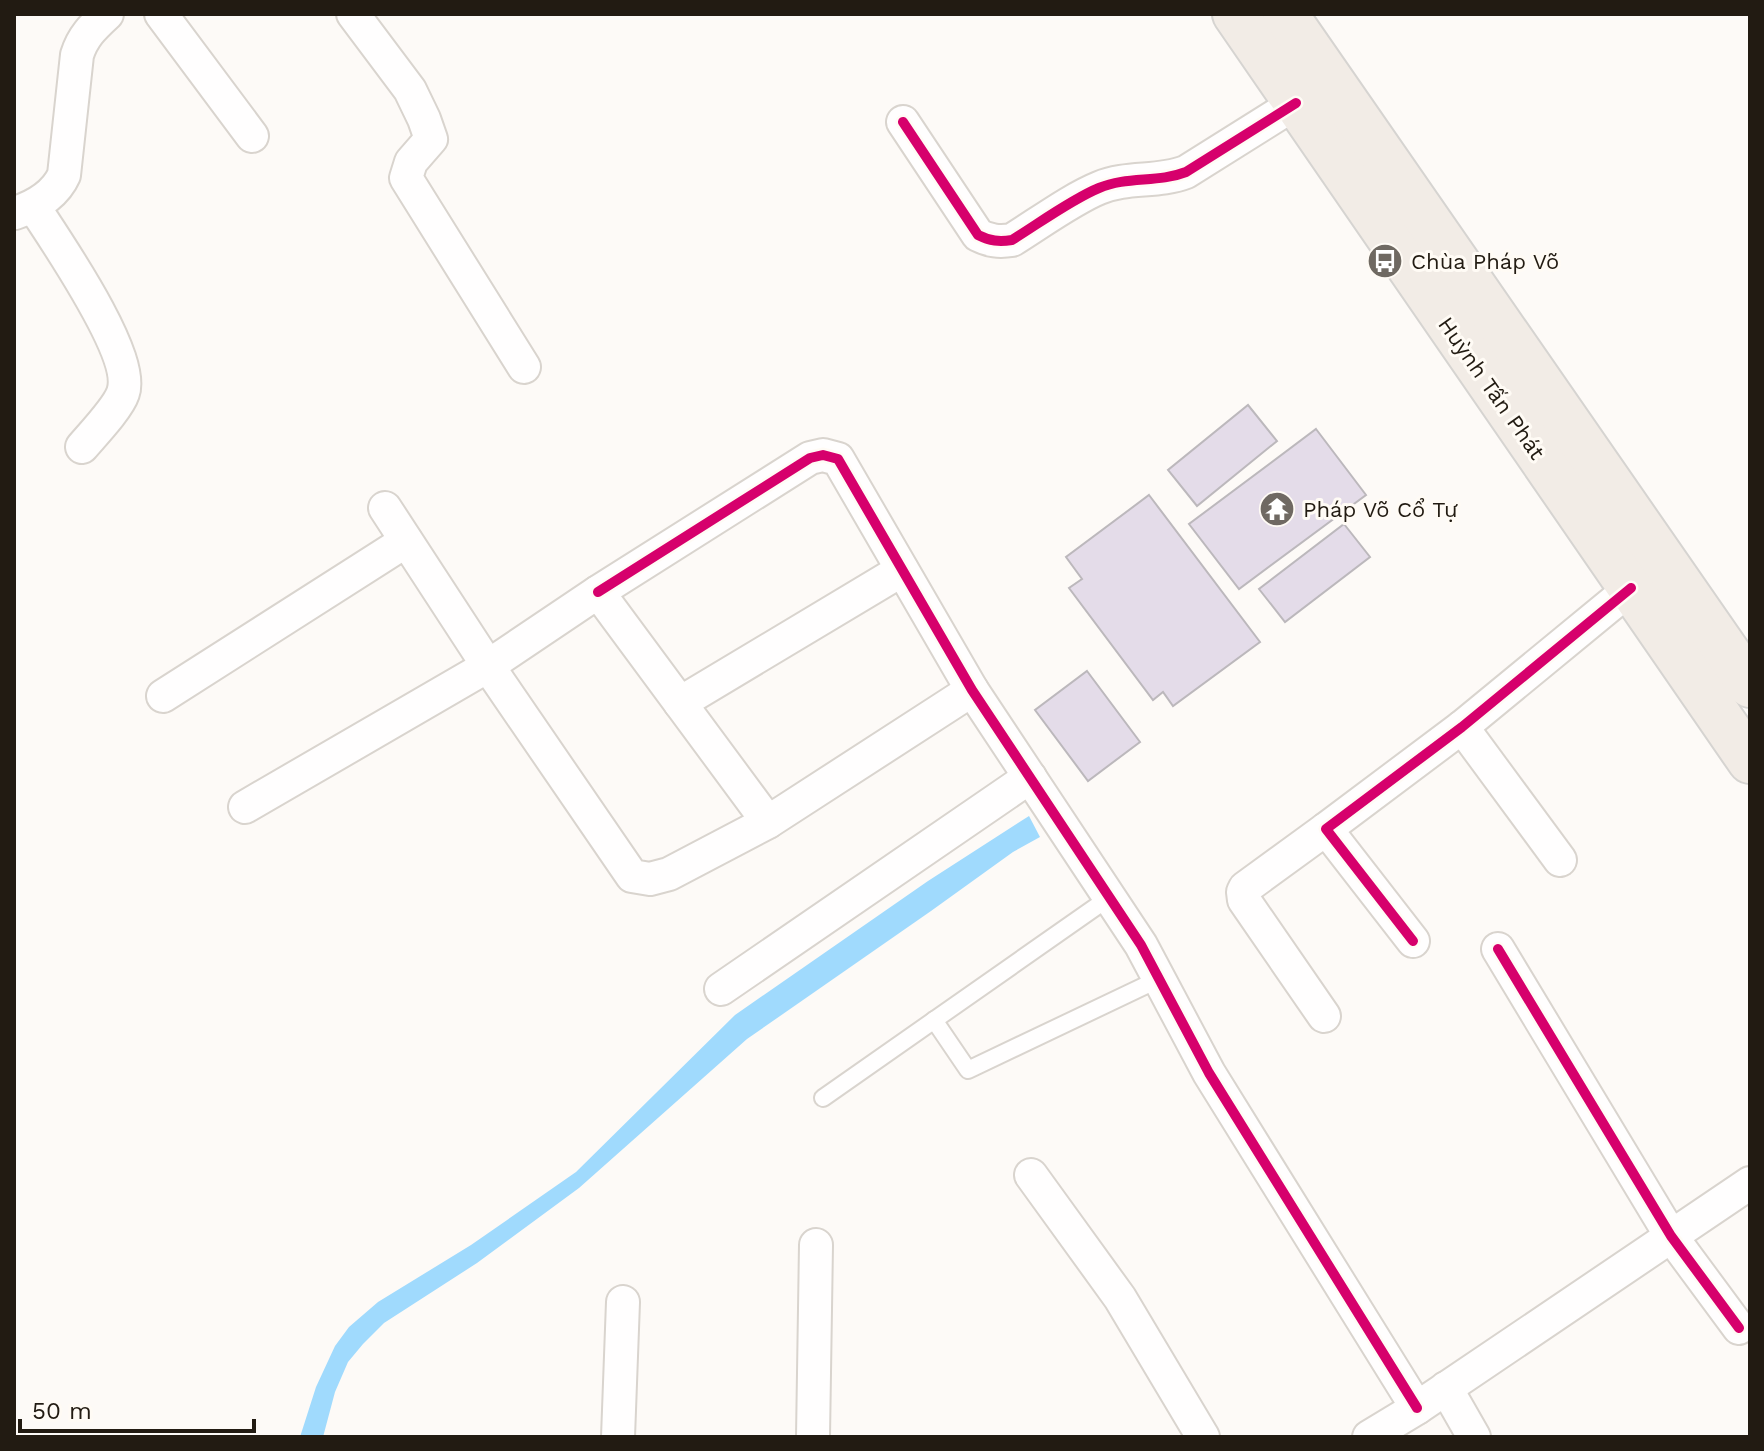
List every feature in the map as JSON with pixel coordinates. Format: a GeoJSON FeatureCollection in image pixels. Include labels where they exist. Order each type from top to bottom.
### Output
{"type":"FeatureCollection","features":[{"type":"Feature","properties":{"kind":"main road","name":"Huỳnh Tấn Phát"},"geometry":{"type":"LineString","coordinates":[[1235,14],[1296,103],[1467,314],[1750,685]]}},
{"type":"Feature","properties":{"kind":"main road","name":"Huỳnh Tấn Phát"},"geometry":{"type":"LineString","coordinates":[[1285,14],[1631,588],[1750,761]]}},
{"type":"Feature","properties":{"kind":"street"},"geometry":{"type":"LineString","coordinates":[[82,447],[123,394],[125,381],[121,363],[78,274],[24,210],[59,186],[64,175],[77,55],[90,29],[107,14]]}},
{"type":"Feature","properties":{"kind":"street"},"geometry":{"type":"LineString","coordinates":[[161,14],[252,136]]}},
{"type":"Feature","properties":{"kind":"street"},"geometry":{"type":"LineString","coordinates":[[353,14],[410,90],[431,139],[411,162],[406,178],[524,367]]}},
{"type":"Feature","properties":{"kind":"street"},"geometry":{"type":"LineString","coordinates":[[903,122],[978,235],[989,241],[1001,242],[1012,240],[1101,187],[1126,181],[1173,177],[1186,172],[1296,103]]}},
{"type":"Feature","properties":{"kind":"street"},"geometry":{"type":"LineString","coordinates":[[245,807],[488,666],[598,592],[810,458],[823,455],[838,459],[972,690],[1141,945],[1209,1073],[1417,1408]]}},
{"type":"Feature","properties":{"kind":"street"},"geometry":{"type":"LineString","coordinates":[[385,508],[488,666],[632,876],[650,879],[669,874],[768,822],[972,690]]}},
{"type":"Feature","properties":{"kind":"street"},"geometry":{"type":"LineString","coordinates":[[163,696],[406,541]]}},
{"type":"Feature","properties":{"kind":"street"},"geometry":{"type":"LineString","coordinates":[[680,703],[902,570]]}},
{"type":"Feature","properties":{"kind":"street"},"geometry":{"type":"LineString","coordinates":[[1324,1016],[1244,900],[1245,888],[1462,727],[1631,588]]}},
{"type":"Feature","properties":{"kind":"street"},"geometry":{"type":"LineString","coordinates":[[598,592],[768,822]]}},
{"type":"Feature","properties":{"kind":"street"},"geometry":{"type":"LineString","coordinates":[[1462,727],[1560,860]]}},
{"type":"Feature","properties":{"kind":"street"},"geometry":{"type":"LineString","coordinates":[[721,989],[1030,777]]}},
{"type":"Feature","properties":{"kind":"street"},"geometry":{"type":"LineString","coordinates":[[1326,829],[1413,941]]}},
{"type":"Feature","properties":{"kind":"street"},"geometry":{"type":"LineString","coordinates":[[1498,949],[1671,1236],[1739,1328]]}},
{"type":"Feature","properties":{"kind":"street"},"geometry":{"type":"LineString","coordinates":[[1031,1175],[1120,1298],[1203,1437]]}},
{"type":"Feature","properties":{"kind":"street"},"geometry":{"type":"LineString","coordinates":[[1369,1437],[1417,1408],[1750,1183]]}},
{"type":"Feature","properties":{"kind":"street"},"geometry":{"type":"LineString","coordinates":[[813,1437],[816,1245]]}},
{"type":"Feature","properties":{"kind":"street"},"geometry":{"type":"LineString","coordinates":[[618,1437],[623,1302]]}},
{"type":"Feature","properties":{"kind":"street"},"geometry":{"type":"LineString","coordinates":[[1446,1388],[1474,1437]]}},
{"type":"Feature","properties":{"kind":"lane"},"geometry":{"type":"LineString","coordinates":[[823,1098],[1110,897]]}},
{"type":"Feature","properties":{"kind":"lane"},"geometry":{"type":"LineString","coordinates":[[934,1020],[968,1070],[1159,979]]}},
{"type":"Feature","properties":{"kind":"water"},"geometry":{"type":"Polygon","coordinates":[[[1029,816],[1040,837],[1013,852],[747,1039],[579,1188],[477,1263],[384,1323],[348,1362],[335,1392],[323,1437],[300,1437],[316,1387],[335,1346],[349,1327],[378,1302],[471,1245],[576,1172],[735,1015],[928,881],[1029,816]]]}},
{"type":"Feature","properties":{"kind":"building"},"geometry":{"type":"Polygon","coordinates":[[[1248,405],[1277,441],[1197,506],[1168,470],[1248,405]]]}},
{"type":"Feature","properties":{"kind":"building","name":"Pháp Võ Cổ Tự"},"geometry":{"type":"Polygon","coordinates":[[[1316,429],[1366,495],[1239,589],[1189,524],[1316,429]]]}},
{"type":"Feature","properties":{"kind":"building"},"geometry":{"type":"Polygon","coordinates":[[[1149,495],[1260,642],[1173,706],[1163,692],[1153,700],[1069,588],[1082,579],[1066,557],[1149,495]]]}},
{"type":"Feature","properties":{"kind":"building"},"geometry":{"type":"Polygon","coordinates":[[[1344,524],[1370,557],[1285,622],[1259,589],[1344,524]]]}},
{"type":"Feature","properties":{"kind":"building"},"geometry":{"type":"Polygon","coordinates":[[[1087,671],[1140,742],[1088,781],[1035,710],[1087,671]]]}},
{"type":"Feature","properties":{"kind":"cycle path"},"geometry":{"type":"LineString","coordinates":[[903,122],[978,235],[1003,241],[1012,240],[1099,188],[1186,172],[1296,103]]}},
{"type":"Feature","properties":{"kind":"cycle path"},"geometry":{"type":"LineString","coordinates":[[598,592],[810,458],[823,455],[838,459],[972,690],[1141,945],[1209,1073],[1417,1408]]}},
{"type":"Feature","properties":{"kind":"cycle path"},"geometry":{"type":"LineString","coordinates":[[1413,941],[1326,829],[1462,727],[1631,588]]}},
{"type":"Feature","properties":{"kind":"cycle path"},"geometry":{"type":"LineString","coordinates":[[1498,949],[1671,1236],[1739,1328]]}},
{"type":"Feature","properties":{"kind":"place","name":"Chùa Pháp Võ"},"geometry":{"type":"Point","coordinates":[1385,261]}},
{"type":"Feature","properties":{"kind":"place","name":"Pháp Võ Cổ Tự"},"geometry":{"type":"Point","coordinates":[1277,509]}}]}
